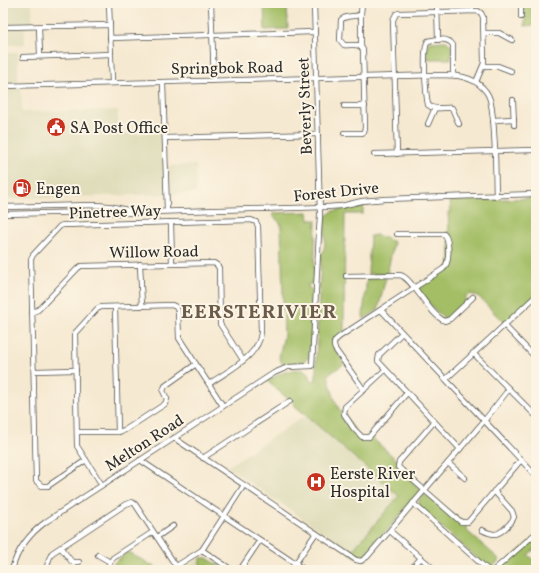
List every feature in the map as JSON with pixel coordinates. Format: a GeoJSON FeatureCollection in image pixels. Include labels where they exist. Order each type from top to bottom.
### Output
{"type":"FeatureCollection","features":[{"type":"Feature","properties":{"kind":"street"},"geometry":{"type":"LineString","coordinates":[[109,3],[112,83]]}},
{"type":"Feature","properties":{"kind":"street"},"geometry":{"type":"LineString","coordinates":[[211,3],[214,80]]}},
{"type":"Feature","properties":{"kind":"street","name":"Beverly Street"},"geometry":{"type":"LineString","coordinates":[[312,366],[320,207],[314,3]]}},
{"type":"Feature","properties":{"kind":"street"},"geometry":{"type":"LineString","coordinates":[[344,134],[364,132],[365,128],[363,50],[361,46],[362,3]]}},
{"type":"Feature","properties":{"kind":"street"},"geometry":{"type":"LineString","coordinates":[[437,3],[438,40]]}},
{"type":"Feature","properties":{"kind":"street"},"geometry":{"type":"LineString","coordinates":[[521,17],[521,4],[536,5]]}},
{"type":"Feature","properties":{"kind":"street"},"geometry":{"type":"LineString","coordinates":[[397,154],[394,16],[399,13],[479,11],[483,16],[484,66],[476,82],[485,90],[490,99],[493,120],[496,196]]}},
{"type":"Feature","properties":{"kind":"street"},"geometry":{"type":"LineString","coordinates":[[361,14],[357,16],[344,17],[341,20],[340,40],[344,44],[361,46]]}},
{"type":"Feature","properties":{"kind":"street"},"geometry":{"type":"LineString","coordinates":[[3,28],[110,25]]}},
{"type":"Feature","properties":{"kind":"street"},"geometry":{"type":"LineString","coordinates":[[39,27],[40,55]]}},
{"type":"Feature","properties":{"kind":"street"},"geometry":{"type":"LineString","coordinates":[[110,38],[315,32]]}},
{"type":"Feature","properties":{"kind":"street"},"geometry":{"type":"LineString","coordinates":[[484,33],[499,33],[512,40]]}},
{"type":"Feature","properties":{"kind":"street"},"geometry":{"type":"LineString","coordinates":[[453,75],[452,43],[447,40],[429,40],[425,44],[428,103],[431,108],[452,108],[459,124]]}},
{"type":"Feature","properties":{"kind":"street"},"geometry":{"type":"LineString","coordinates":[[23,57],[40,55],[111,54]]}},
{"type":"Feature","properties":{"kind":"street"},"geometry":{"type":"LineString","coordinates":[[484,66],[498,66],[511,72]]}},
{"type":"Feature","properties":{"kind":"street","name":"Springbok Road"},"geometry":{"type":"LineString","coordinates":[[3,86],[426,75],[453,75],[476,82]]}},
{"type":"Feature","properties":{"kind":"street"},"geometry":{"type":"LineString","coordinates":[[162,82],[167,211]]}},
{"type":"Feature","properties":{"kind":"street"},"geometry":{"type":"LineString","coordinates":[[513,100],[514,125]]}},
{"type":"Feature","properties":{"kind":"street"},"geometry":{"type":"LineString","coordinates":[[344,106],[365,106]]}},
{"type":"Feature","properties":{"kind":"street"},"geometry":{"type":"LineString","coordinates":[[428,124],[436,108]]}},
{"type":"Feature","properties":{"kind":"street"},"geometry":{"type":"LineString","coordinates":[[493,120],[514,118]]}},
{"type":"Feature","properties":{"kind":"street"},"geometry":{"type":"LineString","coordinates":[[165,138],[318,134]]}},
{"type":"Feature","properties":{"kind":"street"},"geometry":{"type":"LineString","coordinates":[[374,154],[534,150]]}},
{"type":"Feature","properties":{"kind":"street","name":"Forest Drive"},"geometry":{"type":"LineString","coordinates":[[3,214],[95,212],[131,213],[320,207],[345,206],[362,201],[385,199],[536,194]]}},
{"type":"Feature","properties":{"kind":"street","name":"Forest Drive"},"geometry":{"type":"LineString","coordinates":[[3,207],[94,205],[109,206],[139,212]]}},
{"type":"Feature","properties":{"kind":"street","name":"Pinetree Way"},"geometry":{"type":"LineString","coordinates":[[86,460],[48,486],[40,486],[36,482],[31,257],[60,226],[251,220],[257,223],[261,335],[256,348],[243,360]]}},
{"type":"Feature","properties":{"kind":"street"},"geometry":{"type":"LineString","coordinates":[[171,222],[172,264]]}},
{"type":"Feature","properties":{"kind":"street"},"geometry":{"type":"LineString","coordinates":[[364,390],[335,349],[334,344],[336,339],[446,267],[448,258],[446,235],[441,233],[397,234]]}},
{"type":"Feature","properties":{"kind":"street","name":"Willow Road"},"geometry":{"type":"LineString","coordinates":[[32,312],[38,310],[80,266],[212,263],[218,266],[220,324],[243,360]]}},
{"type":"Feature","properties":{"kind":"street"},"geometry":{"type":"LineString","coordinates":[[140,264],[142,306]]}},
{"type":"Feature","properties":{"kind":"street"},"geometry":{"type":"LineString","coordinates":[[346,276],[402,275],[407,278],[440,318],[445,321],[450,320],[474,297]]}},
{"type":"Feature","properties":{"kind":"street"},"geometry":{"type":"LineString","coordinates":[[446,379],[536,296]]}},
{"type":"Feature","properties":{"kind":"street"},"geometry":{"type":"LineString","coordinates":[[102,485],[77,446],[76,331],[97,308],[172,305],[176,308],[178,311],[179,338],[223,406]]}},
{"type":"Feature","properties":{"kind":"street"},"geometry":{"type":"LineString","coordinates":[[115,307],[118,432]]}},
{"type":"Feature","properties":{"kind":"street"},"geometry":{"type":"LineString","coordinates":[[381,310],[536,476]]}},
{"type":"Feature","properties":{"kind":"street"},"geometry":{"type":"LineString","coordinates":[[504,325],[535,356]]}},
{"type":"Feature","properties":{"kind":"street"},"geometry":{"type":"LineString","coordinates":[[402,333],[378,356],[378,361],[460,449]]}},
{"type":"Feature","properties":{"kind":"street"},"geometry":{"type":"LineString","coordinates":[[474,353],[536,416]]}},
{"type":"Feature","properties":{"kind":"street"},"geometry":{"type":"LineString","coordinates":[[209,384],[243,360]]}},
{"type":"Feature","properties":{"kind":"street"},"geometry":{"type":"LineString","coordinates":[[77,432],[118,432],[125,430],[165,404],[167,399],[163,391],[165,386],[196,364]]}},
{"type":"Feature","properties":{"kind":"street","name":"Melton Road"},"geometry":{"type":"LineString","coordinates":[[12,570],[21,548],[35,530],[47,521],[278,370],[293,366],[312,366]]}},
{"type":"Feature","properties":{"kind":"street"},"geometry":{"type":"LineString","coordinates":[[34,371],[76,370]]}},
{"type":"Feature","properties":{"kind":"street"},"geometry":{"type":"LineString","coordinates":[[385,370],[345,407],[345,417],[354,429],[362,437],[366,438],[371,436],[407,393]]}},
{"type":"Feature","properties":{"kind":"street"},"geometry":{"type":"LineString","coordinates":[[174,438],[244,486],[359,561],[366,559],[448,464],[509,389]]}},
{"type":"Feature","properties":{"kind":"street"},"geometry":{"type":"LineString","coordinates":[[203,458],[290,402]]}},
{"type":"Feature","properties":{"kind":"street"},"geometry":{"type":"LineString","coordinates":[[434,422],[398,464],[399,468],[459,521],[468,522],[521,460]]}},
{"type":"Feature","properties":{"kind":"street"},"geometry":{"type":"LineString","coordinates":[[140,460],[305,570]]}},
{"type":"Feature","properties":{"kind":"street"},"geometry":{"type":"LineString","coordinates":[[448,464],[465,478]]}},
{"type":"Feature","properties":{"kind":"street"},"geometry":{"type":"LineString","coordinates":[[170,570],[202,550],[244,486]]}},
{"type":"Feature","properties":{"kind":"street"},"geometry":{"type":"LineString","coordinates":[[482,530],[492,534],[498,534],[514,517],[512,511],[494,491]]}},
{"type":"Feature","properties":{"kind":"street"},"geometry":{"type":"LineString","coordinates":[[46,570],[51,555],[130,502],[135,504],[176,566]]}},
{"type":"Feature","properties":{"kind":"street"},"geometry":{"type":"LineString","coordinates":[[413,503],[488,570]]}},
{"type":"Feature","properties":{"kind":"street"},"geometry":{"type":"LineString","coordinates":[[157,537],[173,526]]}},
{"type":"Feature","properties":{"kind":"street"},"geometry":{"type":"LineString","coordinates":[[390,531],[435,570]]}},
{"type":"Feature","properties":{"kind":"street"},"geometry":{"type":"LineString","coordinates":[[108,570],[110,562],[113,558],[153,532]]}},
{"type":"Feature","properties":{"kind":"street"},"geometry":{"type":"LineString","coordinates":[[295,564],[316,533]]}},
{"type":"Feature","properties":{"kind":"street"},"geometry":{"type":"LineString","coordinates":[[494,570],[536,533]]}},
{"type":"Feature","properties":{"kind":"street"},"geometry":{"type":"LineString","coordinates":[[240,570],[260,540]]}},
{"type":"Feature","properties":{"kind":"street"},"geometry":{"type":"LineString","coordinates":[[61,548],[72,562],[79,562]]}},
{"type":"Feature","properties":{"kind":"street"},"geometry":{"type":"LineString","coordinates":[[202,550],[232,570]]}},
{"type":"Feature","properties":{"kind":"street"},"geometry":{"type":"LineString","coordinates":[[98,555],[110,562]]}},
{"type":"Feature","properties":{"kind":"street"},"geometry":{"type":"LineString","coordinates":[[410,570],[421,558]]}},
{"type":"Feature","properties":{"kind":"shaded area"},"geometry":{"type":"Polygon","coordinates":[[[3,3],[32,3],[32,27],[25,27],[25,44],[3,45],[3,3]]]}},
{"type":"Feature","properties":{"kind":"shaded area"},"geometry":{"type":"Polygon","coordinates":[[[18,52],[18,85],[21,85],[22,112],[118,110],[118,134],[164,133],[166,166],[196,165],[196,193],[11,199],[6,197],[3,194],[3,53],[18,52]]]}},
{"type":"Feature","properties":{"kind":"shaded area","name":"Eerste River Hospital"},"geometry":{"type":"Polygon","coordinates":[[[306,415],[399,497],[352,552],[227,467],[306,415]]]}},
{"type":"Feature","properties":{"kind":"shaded area"},"geometry":{"type":"Polygon","coordinates":[[[200,558],[207,558],[225,570],[181,570],[200,558]]]}},
{"type":"Feature","properties":{"kind":"green space"},"geometry":{"type":"Polygon","coordinates":[[[264,3],[287,3],[288,29],[265,30],[264,3]]]}},
{"type":"Feature","properties":{"kind":"green space"},"geometry":{"type":"Polygon","coordinates":[[[536,6],[536,25],[525,26],[525,17],[522,17],[523,7],[536,6]]]}},
{"type":"Feature","properties":{"kind":"green space"},"geometry":{"type":"Polygon","coordinates":[[[446,41],[451,45],[451,59],[427,59],[427,46],[429,42],[446,41]]]}},
{"type":"Feature","properties":{"kind":"green space"},"geometry":{"type":"Polygon","coordinates":[[[536,198],[536,294],[505,324],[479,297],[471,294],[466,296],[465,303],[446,319],[443,318],[419,293],[418,289],[448,266],[450,260],[449,237],[446,233],[449,230],[448,212],[451,212],[450,201],[536,198]]]}},
{"type":"Feature","properties":{"kind":"green space"},"geometry":{"type":"Polygon","coordinates":[[[363,206],[363,214],[345,214],[344,332],[333,340],[344,364],[328,375],[334,398],[339,409],[361,438],[371,437],[398,461],[397,465],[421,490],[364,558],[362,558],[350,553],[399,496],[294,405],[292,400],[288,397],[287,398],[267,381],[287,371],[293,370],[309,373],[311,381],[316,380],[321,255],[325,243],[324,220],[326,220],[326,216],[333,211],[363,206]]]}},
{"type":"Feature","properties":{"kind":"green space"},"geometry":{"type":"Polygon","coordinates":[[[308,212],[309,220],[316,220],[314,279],[312,283],[308,285],[313,293],[310,355],[302,362],[283,365],[279,357],[284,335],[281,224],[273,216],[273,213],[308,212]]]}},
{"type":"Feature","properties":{"kind":"green space"},"geometry":{"type":"Polygon","coordinates":[[[377,235],[394,242],[387,274],[368,274],[370,236],[377,235]]]}},
{"type":"Feature","properties":{"kind":"green space"},"geometry":{"type":"Polygon","coordinates":[[[367,277],[386,277],[378,310],[364,319],[363,316],[367,277]]]}},
{"type":"Feature","properties":{"kind":"green space"},"geometry":{"type":"Polygon","coordinates":[[[424,494],[466,524],[467,531],[500,560],[491,568],[487,567],[419,507],[419,499],[424,494]]]}},
{"type":"Feature","properties":{"kind":"green space"},"geometry":{"type":"Polygon","coordinates":[[[536,536],[536,548],[528,555],[536,562],[536,570],[497,570],[536,536]]]}},
{"type":"Feature","properties":{"kind":"green space"},"geometry":{"type":"Polygon","coordinates":[[[128,552],[160,570],[112,570],[114,563],[128,552]]]}},
{"type":"Feature","properties":{"kind":"green space"},"geometry":{"type":"Polygon","coordinates":[[[200,558],[207,558],[221,567],[219,570],[205,570],[200,567],[200,558]]]}},
{"type":"Feature","properties":{"kind":"place","name":"SA Post Office"},"geometry":{"type":"Point","coordinates":[56,127]}},
{"type":"Feature","properties":{"kind":"place","name":"Engen"},"geometry":{"type":"Point","coordinates":[22,188]}},
{"type":"Feature","properties":{"kind":"place","name":"Eerste River Hospital"},"geometry":{"type":"Point","coordinates":[316,482]}},
{"type":"Feature","properties":{"kind":"district","name":"EERSTERIVIER"},"geometry":{"type":"Point","coordinates":[259,311]}}]}
